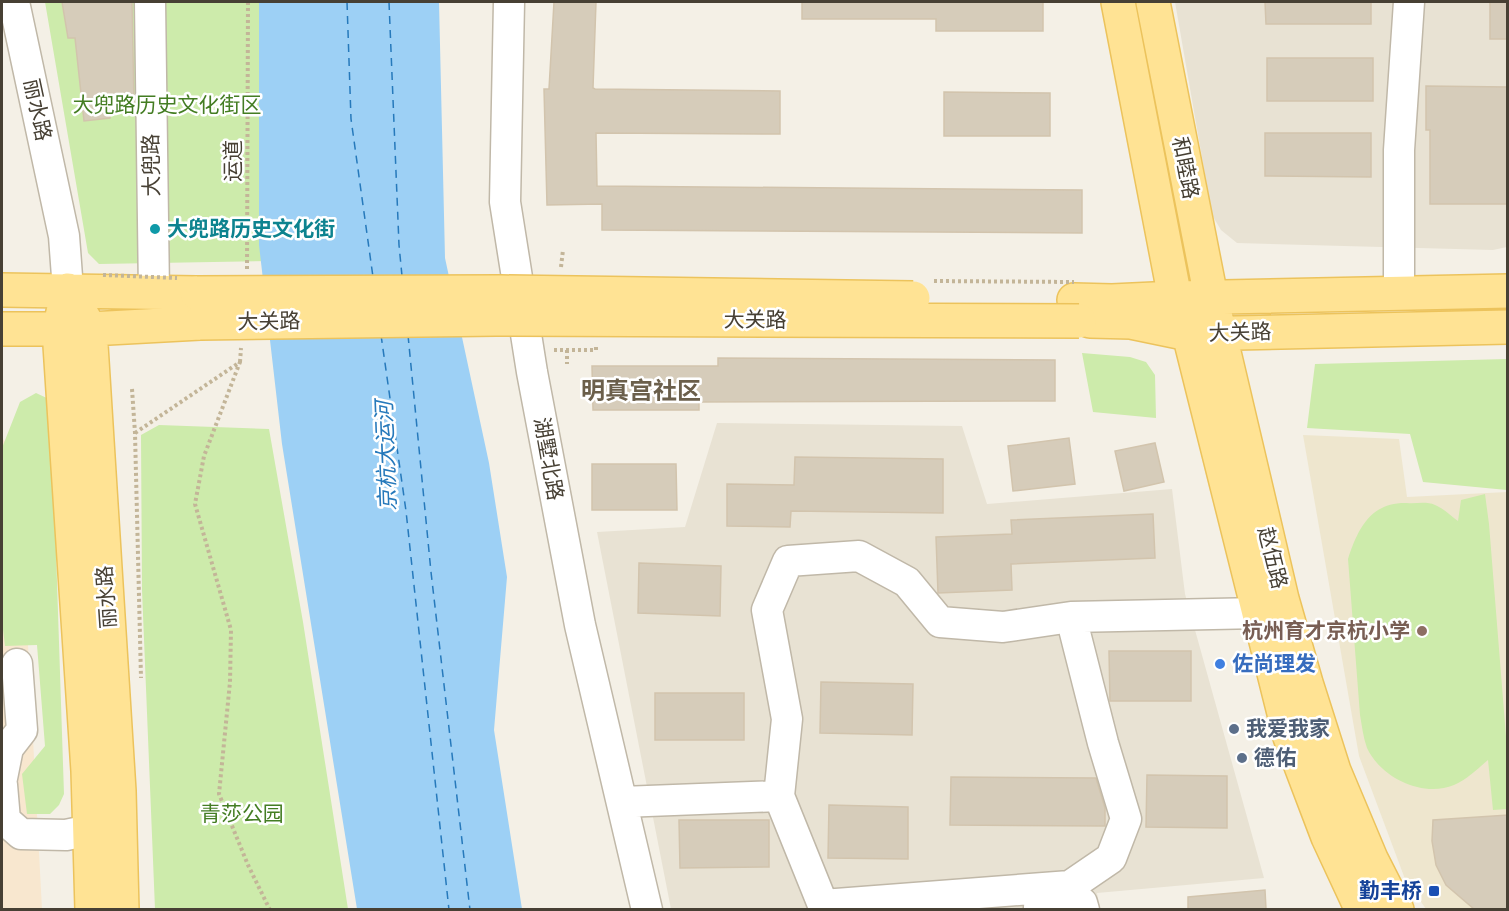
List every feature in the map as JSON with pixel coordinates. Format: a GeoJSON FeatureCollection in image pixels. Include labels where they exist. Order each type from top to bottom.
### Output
{"type":"FeatureCollection","features":[{"type":"Feature","properties":{"kind":"main road","name":"和睦路"},"geometry":{"type":"LineString","coordinates":[[1118,2],[1175,298],[1204,334]]}},
{"type":"Feature","properties":{"kind":"main road","name":"和睦路"},"geometry":{"type":"LineString","coordinates":[[1153,2],[1211,297],[1204,334]]}},
{"type":"Feature","properties":{"kind":"main road","name":"大关路"},"geometry":{"type":"LineString","coordinates":[[2,290],[154,293],[199,308]]}},
{"type":"Feature","properties":{"kind":"main road","name":"丽水路"},"geometry":{"type":"LineString","coordinates":[[68,290],[74,329],[119,790],[122,909]]}},
{"type":"Feature","properties":{"kind":"main road","name":"大关路"},"geometry":{"type":"LineString","coordinates":[[2,329],[74,329],[199,308],[496,319],[1076,310],[1112,301],[1175,298],[1508,291]]}},
{"type":"Feature","properties":{"kind":"main road","name":"大关路"},"geometry":{"type":"LineString","coordinates":[[1076,310],[1204,334],[1508,327]]}},
{"type":"Feature","properties":{"kind":"main road","name":"丽水路"},"geometry":{"type":"LineString","coordinates":[[74,329],[92,909]]}},
{"type":"Feature","properties":{"kind":"main road","name":"赵伍路"},"geometry":{"type":"LineString","coordinates":[[1204,334],[1240,544],[1260,613],[1290,737],[1328,837],[1362,909]]}},
{"type":"Feature","properties":{"kind":"main road","name":"赵伍路"},"geometry":{"type":"LineString","coordinates":[[1204,334],[1334,771],[1371,859],[1397,909]]}},
{"type":"Feature","properties":{"kind":"street","name":"丽水路"},"geometry":{"type":"LineString","coordinates":[[14,2],[64,237],[68,290]]}},
{"type":"Feature","properties":{"kind":"street","name":"大兜路"},"geometry":{"type":"LineString","coordinates":[[150,2],[154,293]]}},
{"type":"Feature","properties":{"kind":"street","name":"湖墅北路"},"geometry":{"type":"LineString","coordinates":[[509,2],[505,202],[532,372],[573,590],[647,909]]}},
{"type":"Feature","properties":{"kind":"street"},"geometry":{"type":"LineString","coordinates":[[1399,293],[1400,150],[1409,2]]}},
{"type":"Feature","properties":{"kind":"street"},"geometry":{"type":"LineString","coordinates":[[1071,617],[1103,743],[1126,819],[1111,858],[1070,886],[823,905],[779,796],[787,719],[767,610],[788,561],[859,556],[908,582],[940,622],[1003,627],[1071,617],[1260,613]]}},
{"type":"Feature","properties":{"kind":"street"},"geometry":{"type":"LineString","coordinates":[[2,778],[8,748],[22,730],[17,664]]}},
{"type":"Feature","properties":{"kind":"street"},"geometry":{"type":"LineString","coordinates":[[2,785],[5,820],[21,834],[66,835],[90,830]]}},
{"type":"Feature","properties":{"kind":"street"},"geometry":{"type":"LineString","coordinates":[[621,802],[779,796]]}},
{"type":"Feature","properties":{"kind":"street"},"geometry":{"type":"LineString","coordinates":[[1013,909],[1082,903],[1084,909]]}},
{"type":"Feature","properties":{"kind":"path","name":"运道"},"geometry":{"type":"LineString","coordinates":[[248,249],[249,2]]}},
{"type":"Feature","properties":{"kind":"path"},"geometry":{"type":"LineString","coordinates":[[561,268],[563,250]]}},
{"type":"Feature","properties":{"kind":"path"},"geometry":{"type":"LineString","coordinates":[[567,350],[567,364]]}},
{"type":"Feature","properties":{"kind":"path"},"geometry":{"type":"LineString","coordinates":[[135,433],[240,362],[204,456],[195,504],[231,630],[230,682],[219,794],[248,865],[270,909]]}},
{"type":"Feature","properties":{"kind":"path"},"geometry":{"type":"LineString","coordinates":[[132,388],[141,683]]}},
{"type":"Feature","properties":{"kind":"shaded area"},"geometry":{"type":"Polygon","coordinates":[[[1175,2],[1507,2],[1507,247],[1493,250],[1237,243],[1221,230],[1212,215],[1175,2]]]}},
{"type":"Feature","properties":{"kind":"shaded area"},"geometry":{"type":"Polygon","coordinates":[[[717,423],[962,426],[987,504],[1172,489],[1185,594],[1264,878],[1097,893],[1100,909],[671,909],[597,532],[685,527],[717,423]]]}},
{"type":"Feature","properties":{"kind":"shaded area","name":"杭州育才京杭小学"},"geometry":{"type":"Polygon","coordinates":[[[1303,435],[1399,439],[1407,497],[1507,492],[1507,909],[1426,909],[1405,879],[1359,756],[1303,435]]]}},
{"type":"Feature","properties":{"kind":"shaded area"},"geometry":{"type":"Polygon","coordinates":[[[2,438],[18,456],[42,909],[2,909],[2,438]]]}},
{"type":"Feature","properties":{"kind":"green space","name":"大兜路历史文化街区"},"geometry":{"type":"Polygon","coordinates":[[[45,2],[270,2],[271,261],[99,264],[88,253],[45,2]]]}},
{"type":"Feature","properties":{"kind":"green space"},"geometry":{"type":"Polygon","coordinates":[[[1082,353],[1130,357],[1146,362],[1155,375],[1156,418],[1093,412],[1082,353]]]}},
{"type":"Feature","properties":{"kind":"green space"},"geometry":{"type":"Polygon","coordinates":[[[1507,359],[1507,490],[1423,482],[1410,434],[1307,428],[1315,364],[1507,359]]]}},
{"type":"Feature","properties":{"kind":"green space"},"geometry":{"type":"Polygon","coordinates":[[[36,393],[51,400],[64,794],[59,805],[50,814],[27,814],[22,774],[45,746],[37,645],[5,646],[2,621],[2,448],[20,402],[36,393]]]}},
{"type":"Feature","properties":{"kind":"green space","name":"青莎公园"},"geometry":{"type":"Polygon","coordinates":[[[159,425],[269,429],[303,622],[348,909],[155,909],[142,590],[141,435],[159,425]]]}},
{"type":"Feature","properties":{"kind":"green space"},"geometry":{"type":"Polygon","coordinates":[[[1485,494],[1507,749],[1507,809],[1493,810],[1488,760],[1459,783],[1429,789],[1404,783],[1373,759],[1367,748],[1360,715],[1348,559],[1362,527],[1375,512],[1384,507],[1395,504],[1428,503],[1441,508],[1458,521],[1461,500],[1485,494]]]}},
{"type":"Feature","properties":{"kind":"water","name":"京杭大运河"},"geometry":{"type":"Polygon","coordinates":[[[259,2],[439,2],[445,258],[489,463],[507,577],[494,730],[522,909],[357,909],[282,444],[259,245],[259,2]]]}},
{"type":"Feature","properties":{"kind":"building"},"geometry":{"type":"Polygon","coordinates":[[[62,2],[132,2],[134,104],[110,106],[110,118],[84,121],[75,38],[68,38],[62,2]]]}},
{"type":"Feature","properties":{"kind":"building"},"geometry":{"type":"Polygon","coordinates":[[[554,2],[596,2],[593,88],[595,89],[780,91],[780,134],[596,133],[597,186],[1082,190],[1082,233],[602,230],[602,204],[547,205],[544,89],[549,89],[554,2]]]}},
{"type":"Feature","properties":{"kind":"building"},"geometry":{"type":"Polygon","coordinates":[[[802,2],[1043,2],[1043,31],[936,31],[936,19],[802,19],[802,2]]]}},
{"type":"Feature","properties":{"kind":"building"},"geometry":{"type":"Polygon","coordinates":[[[1265,2],[1371,2],[1371,24],[1266,24],[1265,2]]]}},
{"type":"Feature","properties":{"kind":"building"},"geometry":{"type":"Polygon","coordinates":[[[1490,2],[1508,2],[1508,39],[1490,39],[1490,2]]]}},
{"type":"Feature","properties":{"kind":"building"},"geometry":{"type":"Polygon","coordinates":[[[1267,58],[1373,58],[1373,101],[1267,101],[1267,58]]]}},
{"type":"Feature","properties":{"kind":"building"},"geometry":{"type":"Polygon","coordinates":[[[1426,86],[1508,87],[1508,204],[1430,204],[1430,130],[1426,130],[1426,86]]]}},
{"type":"Feature","properties":{"kind":"building"},"geometry":{"type":"Polygon","coordinates":[[[944,92],[1050,93],[1050,136],[944,136],[944,92]]]}},
{"type":"Feature","properties":{"kind":"building"},"geometry":{"type":"Polygon","coordinates":[[[1265,133],[1371,133],[1371,177],[1265,176],[1265,133]]]}},
{"type":"Feature","properties":{"kind":"building"},"geometry":{"type":"Polygon","coordinates":[[[718,358],[1055,360],[1055,401],[699,402],[699,410],[593,410],[592,366],[718,366],[718,358]]]}},
{"type":"Feature","properties":{"kind":"building"},"geometry":{"type":"Polygon","coordinates":[[[1069,438],[1075,484],[1013,491],[1008,446],[1069,438]]]}},
{"type":"Feature","properties":{"kind":"building"},"geometry":{"type":"Polygon","coordinates":[[[1155,443],[1164,482],[1124,491],[1115,451],[1155,443]]]}},
{"type":"Feature","properties":{"kind":"building"},"geometry":{"type":"Polygon","coordinates":[[[795,457],[943,459],[943,513],[791,511],[790,527],[727,526],[727,484],[794,485],[795,457]]]}},
{"type":"Feature","properties":{"kind":"building"},"geometry":{"type":"Polygon","coordinates":[[[592,464],[676,464],[677,510],[592,510],[592,464]]]}},
{"type":"Feature","properties":{"kind":"building"},"geometry":{"type":"Polygon","coordinates":[[[1153,514],[1155,558],[1011,564],[1012,590],[938,593],[936,537],[1012,534],[1011,520],[1153,514]]]}},
{"type":"Feature","properties":{"kind":"building"},"geometry":{"type":"Polygon","coordinates":[[[639,563],[721,566],[720,616],[638,613],[639,563]]]}},
{"type":"Feature","properties":{"kind":"building"},"geometry":{"type":"Polygon","coordinates":[[[1109,651],[1191,651],[1191,701],[1110,701],[1109,651]]]}},
{"type":"Feature","properties":{"kind":"building"},"geometry":{"type":"Polygon","coordinates":[[[821,682],[913,684],[912,735],[820,733],[821,682]]]}},
{"type":"Feature","properties":{"kind":"building"},"geometry":{"type":"Polygon","coordinates":[[[655,693],[744,693],[744,740],[655,740],[655,693]]]}},
{"type":"Feature","properties":{"kind":"building"},"geometry":{"type":"Polygon","coordinates":[[[1147,775],[1227,776],[1227,828],[1146,827],[1147,775]]]}},
{"type":"Feature","properties":{"kind":"building"},"geometry":{"type":"Polygon","coordinates":[[[951,777],[1096,778],[1105,808],[1105,826],[950,825],[951,777]]]}},
{"type":"Feature","properties":{"kind":"building"},"geometry":{"type":"Polygon","coordinates":[[[829,805],[908,807],[908,859],[828,858],[829,805]]]}},
{"type":"Feature","properties":{"kind":"building"},"geometry":{"type":"Polygon","coordinates":[[[1508,815],[1508,909],[1474,909],[1446,885],[1436,865],[1432,841],[1433,820],[1508,815]]]}},
{"type":"Feature","properties":{"kind":"building"},"geometry":{"type":"Polygon","coordinates":[[[679,820],[769,820],[769,867],[680,868],[679,820]]]}},
{"type":"Feature","properties":{"kind":"building"},"geometry":{"type":"Polygon","coordinates":[[[1265,890],[1266,909],[1188,909],[1188,897],[1265,890]]]}},
{"type":"Feature","properties":{"kind":"ferry route"},"geometry":{"type":"LineString","coordinates":[[347,2],[351,119],[373,277]]}},
{"type":"Feature","properties":{"kind":"ferry route"},"geometry":{"type":"LineString","coordinates":[[389,2],[402,276]]}},
{"type":"Feature","properties":{"kind":"ferry route"},"geometry":{"type":"LineString","coordinates":[[381,335],[406,511],[449,910]]}},
{"type":"Feature","properties":{"kind":"ferry route"},"geometry":{"type":"LineString","coordinates":[[408,335],[431,572],[470,910]]}},
{"type":"Feature","properties":{"kind":"place","name":"大兜路历史文化街"},"geometry":{"type":"Point","coordinates":[155,229]}},
{"type":"Feature","properties":{"kind":"place","name":"杭州育才京杭小学"},"geometry":{"type":"Point","coordinates":[1422,631]}},
{"type":"Feature","properties":{"kind":"place","name":"佐尚理发"},"geometry":{"type":"Point","coordinates":[1220,664]}},
{"type":"Feature","properties":{"kind":"place","name":"我爱我家"},"geometry":{"type":"Point","coordinates":[1234,729]}},
{"type":"Feature","properties":{"kind":"place","name":"德佑"},"geometry":{"type":"Point","coordinates":[1242,758]}},
{"type":"Feature","properties":{"kind":"place","name":"勤丰桥"},"geometry":{"type":"Point","coordinates":[1434,891]}},
{"type":"Feature","properties":{"kind":"district","name":"明真宫社区"},"geometry":{"type":"Point","coordinates":[641,391]}}]}
